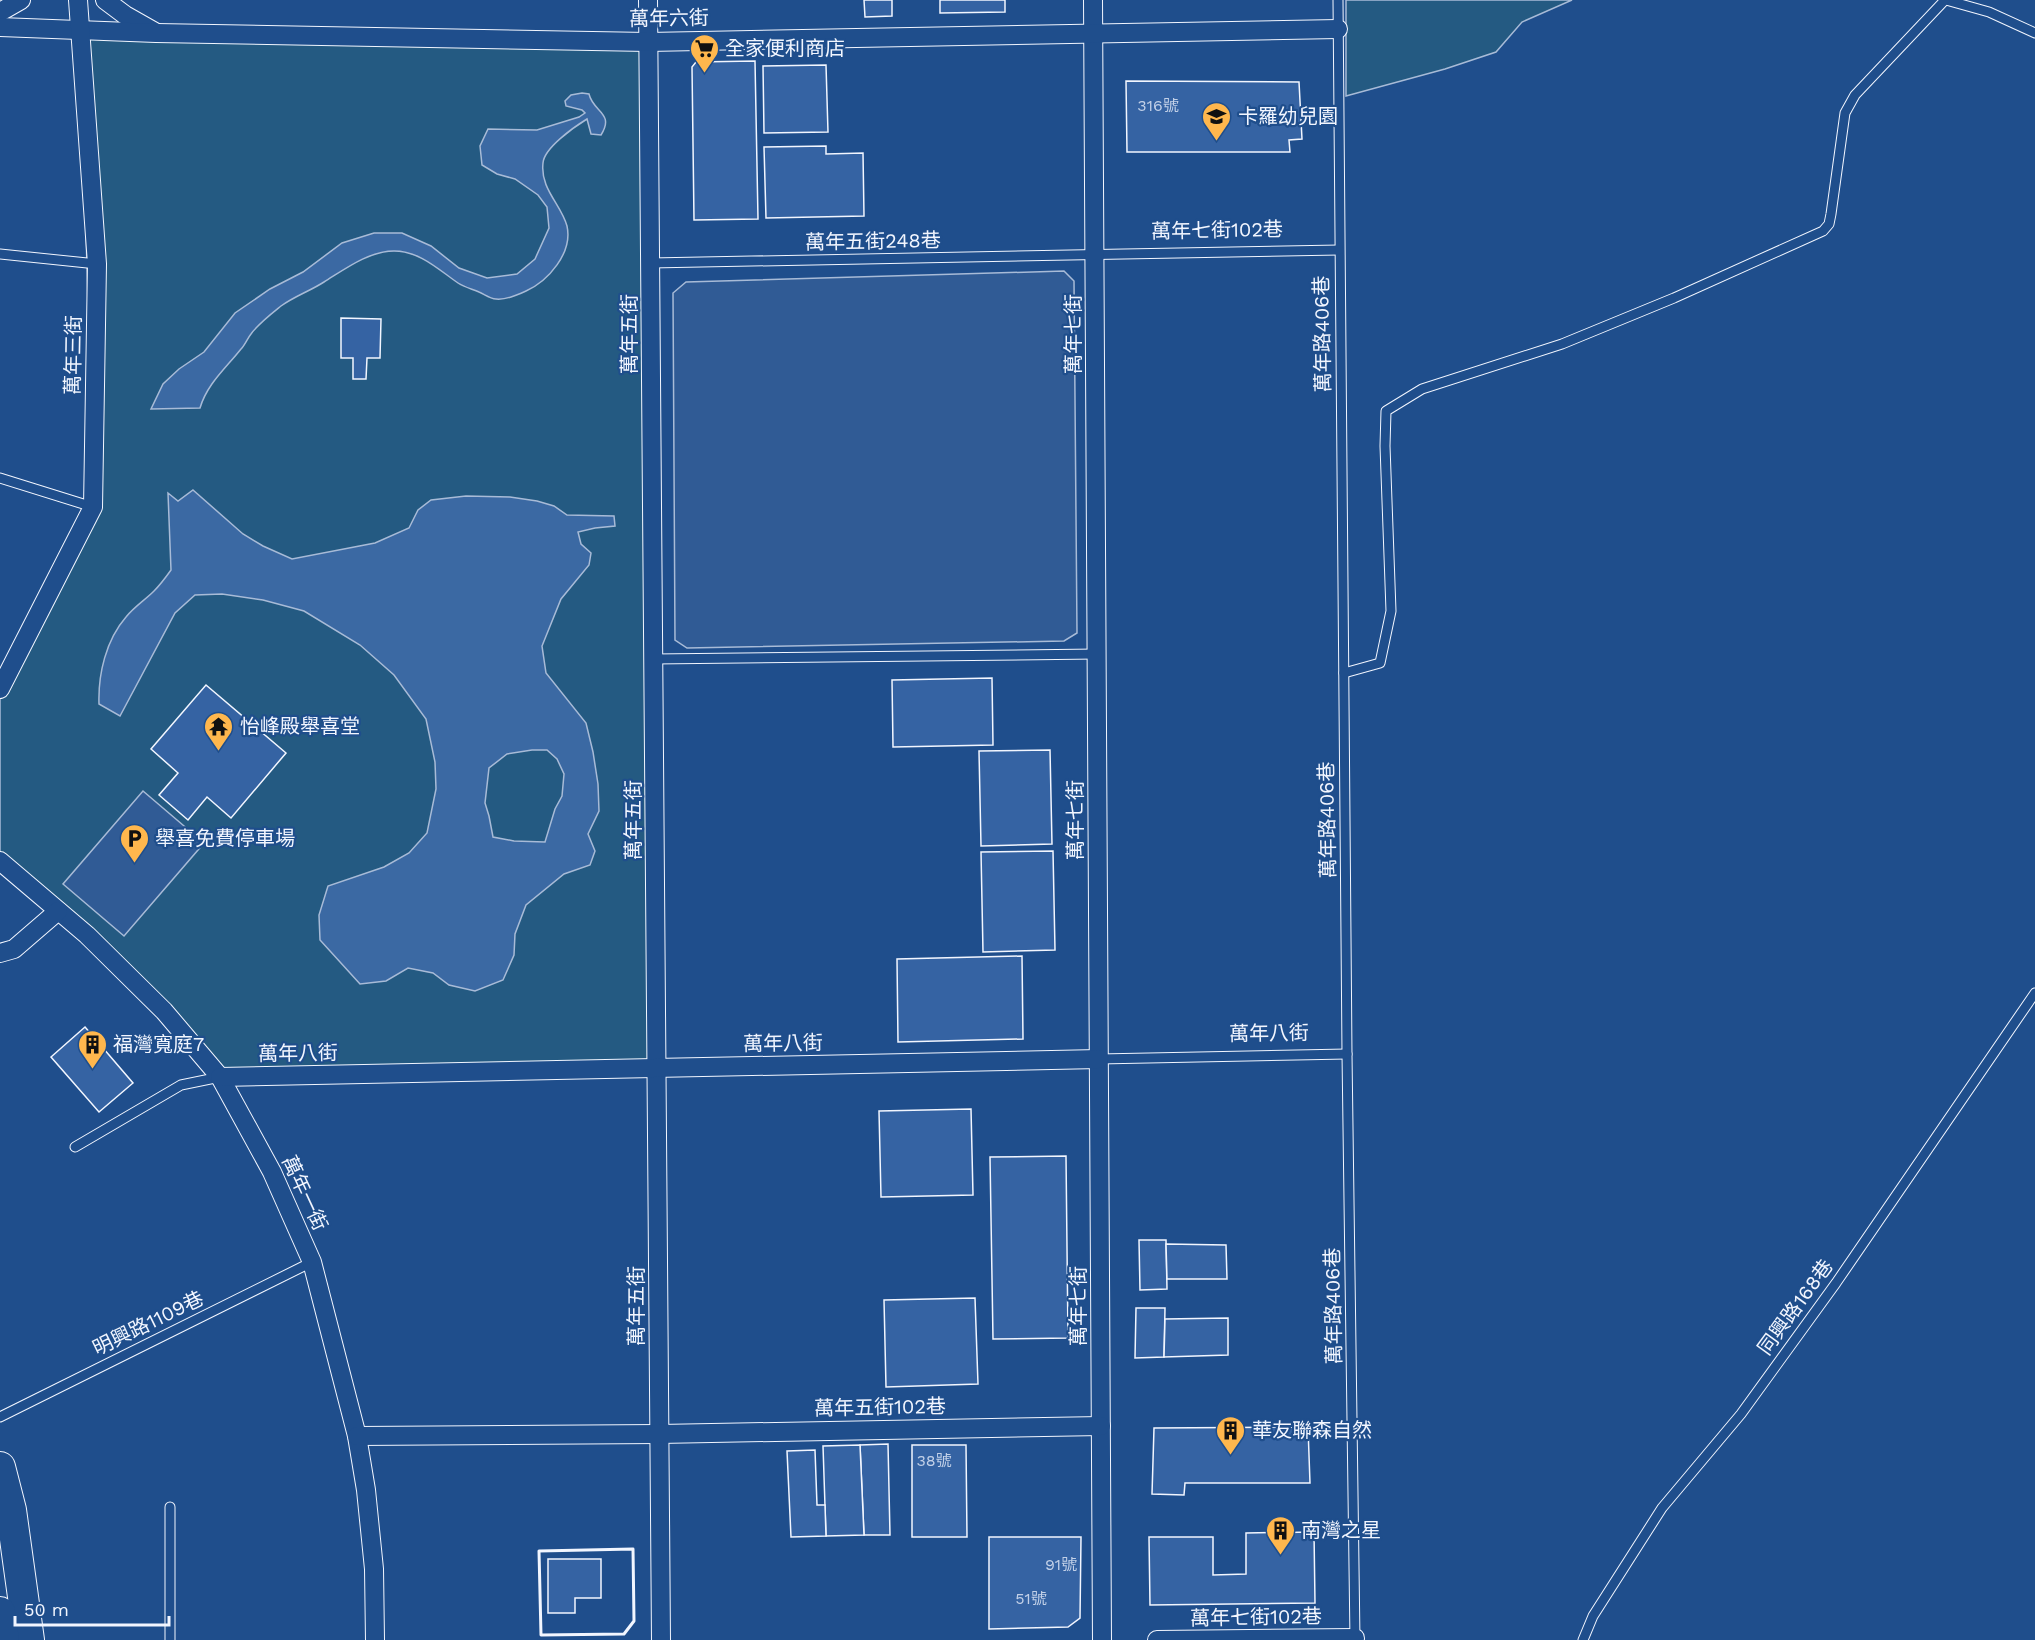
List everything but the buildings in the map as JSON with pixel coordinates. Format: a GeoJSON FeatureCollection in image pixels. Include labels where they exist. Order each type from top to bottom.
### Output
{"type":"FeatureCollection","features":[{"type":"Feature","properties":{"kind":"main road"},"geometry":{"type":"LineString","coordinates":[[0,1467],[10,1510],[29,1640]]}},
{"type":"Feature","properties":{"kind":"main road"},"geometry":{"type":"LineString","coordinates":[[0,1612],[4,1640]]}},
{"type":"Feature","properties":{"kind":"street"},"geometry":{"type":"LineString","coordinates":[[0,12],[21,0]]}},
{"type":"Feature","properties":{"kind":"street","name":"萬年三街"},"geometry":{"type":"LineString","coordinates":[[0,689],[93,507],[97,264],[78,0]]}},
{"type":"Feature","properties":{"kind":"street"},"geometry":{"type":"LineString","coordinates":[[105,0],[156,33]]}},
{"type":"Feature","properties":{"kind":"street","name":"萬年五街"},"geometry":{"type":"LineString","coordinates":[[648,0],[661,1640]]}},
{"type":"Feature","properties":{"kind":"street","name":"萬年七街"},"geometry":{"type":"LineString","coordinates":[[1093,0],[1102,1640]]}},
{"type":"Feature","properties":{"kind":"street","name":"萬年六街"},"geometry":{"type":"LineString","coordinates":[[0,27],[156,33],[648,42],[1338,29]]}},
{"type":"Feature","properties":{"kind":"street","name":"萬年一街"},"geometry":{"type":"LineString","coordinates":[[0,861],[87,935],[164,1011],[220,1077],[272,1172],[312,1262],[357,1436],[366,1490],[374,1569],[375,1640]]}},
{"type":"Feature","properties":{"kind":"street"},"geometry":{"type":"LineString","coordinates":[[0,953],[14,950],[58,911]]}},
{"type":"Feature","properties":{"kind":"street","name":"萬年八街"},"geometry":{"type":"LineString","coordinates":[[220,1077],[1099,1059]]}},
{"type":"Feature","properties":{"kind":"street","name":"萬年五街102巷"},"geometry":{"type":"LineString","coordinates":[[357,1436],[659,1434],[1101,1426]]}},
{"type":"Feature","properties":{"kind":"street","name":"萬年七街102巷"},"geometry":{"type":"LineString","coordinates":[[1157,1640],[1355,1639]]}},
{"type":"Feature","properties":{"kind":"lane","name":"萬年路406巷"},"geometry":{"type":"LineString","coordinates":[[1338,0],[1347,1054],[1355,1639]]}},
{"type":"Feature","properties":{"kind":"lane"},"geometry":{"type":"LineString","coordinates":[[1344,673],[1380,663],[1391,611],[1385,446],[1386,411],[1422,389],[1562,344],[1674,298],[1823,231],[1829,224],[1831,214],[1845,113],[1855,95],[1946,0],[1989,12],[2035,33]]}},
{"type":"Feature","properties":{"kind":"lane","name":"萬年七街102巷"},"geometry":{"type":"LineString","coordinates":[[1095,255],[1340,250]]}},
{"type":"Feature","properties":{"kind":"lane"},"geometry":{"type":"LineString","coordinates":[[0,254],[97,264]]}},
{"type":"Feature","properties":{"kind":"lane","name":"萬年五街248巷"},"geometry":{"type":"LineString","coordinates":[[651,263],[1095,255]]}},
{"type":"Feature","properties":{"kind":"lane"},"geometry":{"type":"LineString","coordinates":[[0,478],[93,507]]}},
{"type":"Feature","properties":{"kind":"lane"},"geometry":{"type":"LineString","coordinates":[[654,659],[1097,654]]}},
{"type":"Feature","properties":{"kind":"lane","name":"同興路168巷"},"geometry":{"type":"LineString","coordinates":[[1583,1640],[1593,1616],[1662,1508],[1741,1414],[1836,1283],[2035,993]]}},
{"type":"Feature","properties":{"kind":"lane","name":"萬年八街"},"geometry":{"type":"LineString","coordinates":[[1099,1059],[1347,1054]]}},
{"type":"Feature","properties":{"kind":"lane"},"geometry":{"type":"LineString","coordinates":[[75,1147],[181,1085],[220,1077]]}},
{"type":"Feature","properties":{"kind":"lane","name":"明興路1109巷"},"geometry":{"type":"LineString","coordinates":[[0,1417],[312,1262]]}},
{"type":"Feature","properties":{"kind":"lane"},"geometry":{"type":"LineString","coordinates":[[170,1507],[170,1640]]}},
{"type":"Feature","properties":{"kind":"shaded area"},"geometry":{"type":"Polygon","coordinates":[[[1346,0],[1572,0],[1522,22],[1496,52],[1445,69],[1346,96],[1346,0]]]}},
{"type":"Feature","properties":{"kind":"shaded area"},"geometry":{"type":"Polygon","coordinates":[[[81,31],[648,42],[657,1068],[220,1077],[0,861],[0,689],[93,506],[81,31]]]}},
{"type":"Feature","properties":{"kind":"shaded area"},"geometry":{"type":"Polygon","coordinates":[[[589,94],[602,113],[606,122],[605,128],[601,135],[591,134],[587,119],[560,138],[545,157],[543,172],[545,181],[564,218],[568,236],[557,265],[543,280],[511,297],[494,299],[460,284],[429,262],[412,254],[394,251],[375,254],[292,299],[265,319],[212,384],[200,408],[151,409],[163,384],[179,369],[204,352],[235,313],[270,289],[303,272],[342,243],[374,233],[402,233],[431,246],[459,268],[487,278],[517,274],[535,259],[549,228],[547,207],[538,195],[515,179],[497,174],[482,165],[480,146],[488,129],[537,130],[579,117],[585,113],[566,106],[565,101],[571,95],[589,94]]]}},
{"type":"Feature","properties":{"kind":"shaded area"},"geometry":{"type":"Polygon","coordinates":[[[1064,271],[1074,281],[1077,633],[1064,641],[687,648],[675,640],[673,293],[686,282],[1064,271]]]}},
{"type":"Feature","properties":{"kind":"shaded area"},"geometry":{"type":"Polygon","coordinates":[[[193,490],[243,534],[292,559],[375,543],[409,528],[418,510],[431,500],[466,496],[510,497],[554,506],[567,515],[614,516],[615,526],[578,532],[581,544],[591,553],[589,565],[561,599],[542,646],[546,673],[586,723],[598,784],[599,811],[588,834],[595,851],[590,865],[564,874],[526,905],[515,934],[514,955],[503,980],[475,991],[449,985],[433,973],[408,968],[386,981],[360,984],[320,940],[319,915],[328,886],[384,867],[409,853],[427,833],[436,789],[435,762],[426,719],[394,675],[360,645],[304,611],[263,600],[222,594],[195,595],[175,613],[120,716],[99,704],[102,669],[113,636],[129,613],[154,591],[171,570],[168,493],[178,501],[193,490]],[[547,750],[507,754],[489,768],[485,803],[493,837],[514,841],[545,842],[555,809],[562,796],[564,774],[557,759],[547,750]]]}},
{"type":"Feature","properties":{"kind":"shaded area","name":"舉喜免費停車場"},"geometry":{"type":"Polygon","coordinates":[[[143,791],[204,843],[124,936],[63,884],[143,791]]]}},
{"type":"Feature","properties":{"kind":"wall"},"geometry":{"type":"LineString","coordinates":[[633,1549],[634,1621],[624,1634],[541,1635],[539,1551],[633,1549]]}},
{"type":"Feature","properties":{"kind":"place","name":"全家便利商店"},"geometry":{"type":"Point","coordinates":[704,74]}},
{"type":"Feature","properties":{"kind":"place","name":"卡羅幼兒園"},"geometry":{"type":"Point","coordinates":[1217,142]}},
{"type":"Feature","properties":{"kind":"place","name":"怡峰殿舉喜堂"},"geometry":{"type":"Point","coordinates":[219,752]}},
{"type":"Feature","properties":{"kind":"place","name":"舉喜免費停車場"},"geometry":{"type":"Point","coordinates":[134,864]}},
{"type":"Feature","properties":{"kind":"place","name":"福灣寬庭7"},"geometry":{"type":"Point","coordinates":[92,1070]}},
{"type":"Feature","properties":{"kind":"place","name":"華友聯森自然"},"geometry":{"type":"Point","coordinates":[1231,1456]}},
{"type":"Feature","properties":{"kind":"place","name":"南灣之星"},"geometry":{"type":"Point","coordinates":[1280,1556]}}]}
